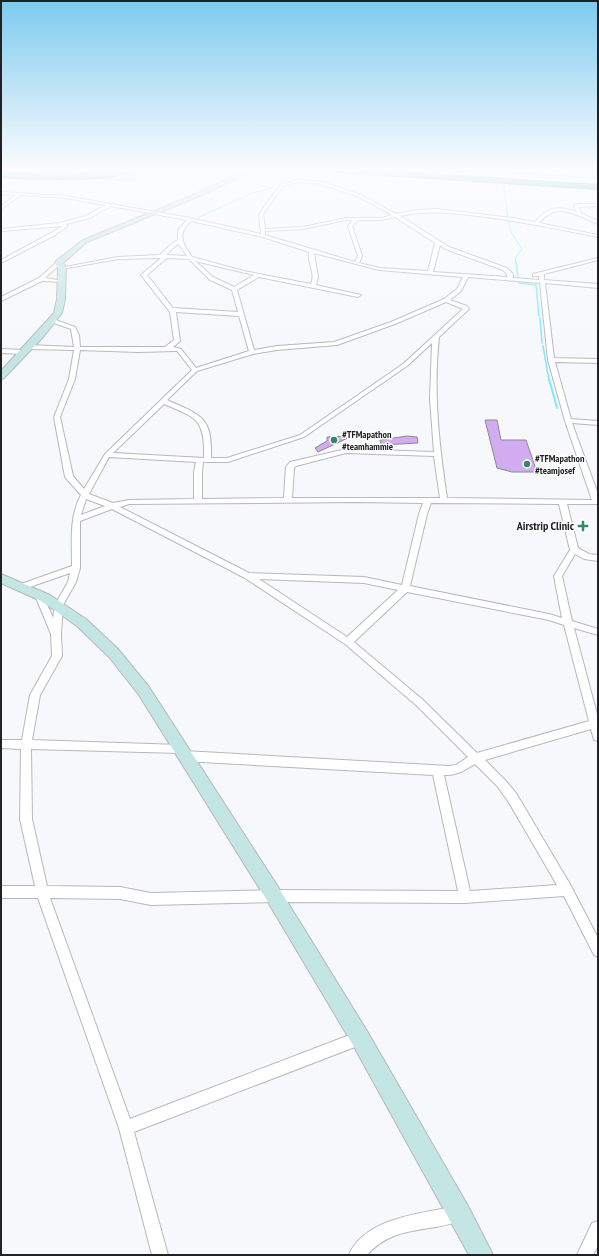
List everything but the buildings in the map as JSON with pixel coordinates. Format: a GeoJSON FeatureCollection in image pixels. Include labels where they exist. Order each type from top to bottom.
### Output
{"type":"FeatureCollection","features":[{"type":"Feature","properties":{"kind":"main road"},"geometry":{"type":"LineString","coordinates":[[1,376],[53,321],[60,310],[60,265],[85,240],[112,229]]}},
{"type":"Feature","properties":{"kind":"main road"},"geometry":{"type":"LineString","coordinates":[[1,578],[24,586],[59,605],[97,634],[121,660],[144,691],[274,896],[360,1038],[460,1214],[481,1255]]}},
{"type":"Feature","properties":{"kind":"street"},"geometry":{"type":"LineString","coordinates":[[2,229],[2,236]]}},
{"type":"Feature","properties":{"kind":"street"},"geometry":{"type":"LineString","coordinates":[[1,262],[61,229]]}},
{"type":"Feature","properties":{"kind":"street"},"geometry":{"type":"LineString","coordinates":[[182,229],[180,231],[180,241],[191,258],[217,282],[234,289]]}},
{"type":"Feature","properties":{"kind":"street"},"geometry":{"type":"LineString","coordinates":[[232,229],[264,236],[356,264],[397,271],[598,286]]}},
{"type":"Feature","properties":{"kind":"street"},"geometry":{"type":"LineString","coordinates":[[264,236],[263,230],[291,229]]}},
{"type":"Feature","properties":{"kind":"street"},"geometry":{"type":"LineString","coordinates":[[351,229],[360,256],[356,264]]}},
{"type":"Feature","properties":{"kind":"street"},"geometry":{"type":"LineString","coordinates":[[417,229],[451,249],[505,269],[510,274],[510,279]]}},
{"type":"Feature","properties":{"kind":"street"},"geometry":{"type":"LineString","coordinates":[[560,229],[598,236]]}},
{"type":"Feature","properties":{"kind":"street"},"geometry":{"type":"LineString","coordinates":[[168,348],[177,342],[172,310],[144,275],[173,245],[180,241]]}},
{"type":"Feature","properties":{"kind":"street"},"geometry":{"type":"LineString","coordinates":[[430,274],[438,242]]}},
{"type":"Feature","properties":{"kind":"street"},"geometry":{"type":"LineString","coordinates":[[312,251],[310,257],[316,278],[313,285]]}},
{"type":"Feature","properties":{"kind":"street"},"geometry":{"type":"LineString","coordinates":[[1,254],[9,257]]}},
{"type":"Feature","properties":{"kind":"street"},"geometry":{"type":"LineString","coordinates":[[1,299],[41,279],[60,265],[118,258],[164,256],[191,258],[258,275],[358,295]]}},
{"type":"Feature","properties":{"kind":"street"},"geometry":{"type":"LineString","coordinates":[[522,280],[541,273],[598,260]]}},
{"type":"Feature","properties":{"kind":"street"},"geometry":{"type":"LineString","coordinates":[[76,520],[112,506],[129,502],[288,500],[563,503],[598,502],[568,421],[551,360],[541,273]]}},
{"type":"Feature","properties":{"kind":"street"},"geometry":{"type":"LineString","coordinates":[[234,289],[258,275]]}},
{"type":"Feature","properties":{"kind":"street"},"geometry":{"type":"LineString","coordinates":[[160,1255],[126,1128],[42,892],[26,819],[26,745],[35,695],[57,656],[56,634],[59,605],[72,582],[76,568],[76,520],[81,502],[86,496],[107,455],[195,370],[252,352],[278,348],[335,344],[393,323],[446,300],[459,290],[466,276]]}},
{"type":"Feature","properties":{"kind":"street"},"geometry":{"type":"LineString","coordinates":[[41,279],[61,281]]}},
{"type":"Feature","properties":{"kind":"street"},"geometry":{"type":"LineString","coordinates":[[234,289],[252,352]]}},
{"type":"Feature","properties":{"kind":"street"},"geometry":{"type":"LineString","coordinates":[[107,455],[203,461],[228,460],[302,436],[382,383],[405,365],[466,309],[446,300]]}},
{"type":"Feature","properties":{"kind":"street"},"geometry":{"type":"LineString","coordinates":[[172,310],[240,314]]}},
{"type":"Feature","properties":{"kind":"street"},"geometry":{"type":"LineString","coordinates":[[53,321],[73,328],[79,343],[68,392],[59,408],[57,418],[69,477],[86,496],[112,506],[248,576],[348,642],[420,703],[501,783],[512,797],[567,890],[598,951]]}},
{"type":"Feature","properties":{"kind":"street"},"geometry":{"type":"LineString","coordinates":[[436,337],[432,384],[437,454],[444,501]]}},
{"type":"Feature","properties":{"kind":"street"},"geometry":{"type":"LineString","coordinates":[[1,351],[78,348],[138,350],[168,348],[179,350],[195,370]]}},
{"type":"Feature","properties":{"kind":"street"},"geometry":{"type":"LineString","coordinates":[[551,360],[597,362]]}},
{"type":"Feature","properties":{"kind":"street"},"geometry":{"type":"LineString","coordinates":[[163,401],[197,417],[203,423],[206,431],[203,461],[198,472],[198,502]]}},
{"type":"Feature","properties":{"kind":"street"},"geometry":{"type":"LineString","coordinates":[[568,421],[598,423]]}},
{"type":"Feature","properties":{"kind":"street"},"geometry":{"type":"LineString","coordinates":[[288,500],[290,467],[293,464],[346,451],[437,454]]}},
{"type":"Feature","properties":{"kind":"street"},"geometry":{"type":"LineString","coordinates":[[348,642],[406,587],[421,520],[428,501]]}},
{"type":"Feature","properties":{"kind":"street"},"geometry":{"type":"LineString","coordinates":[[563,503],[574,550],[558,576],[568,623],[598,737]]}},
{"type":"Feature","properties":{"kind":"street"},"geometry":{"type":"LineString","coordinates":[[574,550],[587,557],[598,558]]}},
{"type":"Feature","properties":{"kind":"street"},"geometry":{"type":"LineString","coordinates":[[24,586],[76,568]]}},
{"type":"Feature","properties":{"kind":"street"},"geometry":{"type":"LineString","coordinates":[[248,576],[351,579],[406,587],[549,617],[598,632]]}},
{"type":"Feature","properties":{"kind":"street"},"geometry":{"type":"LineString","coordinates":[[38,593],[56,634]]}},
{"type":"Feature","properties":{"kind":"street"},"geometry":{"type":"LineString","coordinates":[[1,744],[182,753],[438,772],[458,769],[475,758],[595,724]]}},
{"type":"Feature","properties":{"kind":"street"},"geometry":{"type":"LineString","coordinates":[[438,772],[465,896]]}},
{"type":"Feature","properties":{"kind":"street"},"geometry":{"type":"LineString","coordinates":[[1,892],[129,894],[151,899],[274,896],[465,896],[567,890]]}},
{"type":"Feature","properties":{"kind":"street"},"geometry":{"type":"LineString","coordinates":[[126,1128],[360,1038]]}},
{"type":"Feature","properties":{"kind":"street"},"geometry":{"type":"LineString","coordinates":[[357,1255],[370,1241],[384,1232],[397,1227],[460,1214]]}},
{"type":"Feature","properties":{"kind":"street"},"geometry":{"type":"LineString","coordinates":[[585,1255],[598,1228]]}},
{"type":"Feature","properties":{"kind":"waterway"},"geometry":{"type":"LineString","coordinates":[[510,229],[522,249],[515,258],[516,263]]}},
{"type":"Feature","properties":{"kind":"waterway"},"geometry":{"type":"LineString","coordinates":[[516,262],[518,278]]}},
{"type":"Feature","properties":{"kind":"waterway"},"geometry":{"type":"LineString","coordinates":[[519,283],[536,285],[539,316]]}},
{"type":"Feature","properties":{"kind":"waterway"},"geometry":{"type":"LineString","coordinates":[[540,318],[542,343]]}},
{"type":"Feature","properties":{"kind":"waterway"},"geometry":{"type":"LineString","coordinates":[[543,346],[549,380]]}},
{"type":"Feature","properties":{"kind":"waterway"},"geometry":{"type":"LineString","coordinates":[[549,379],[557,408]]}},
{"type":"Feature","properties":{"kind":"place","name":"#TFMapathon #teamhammie"},"geometry":{"type":"Point","coordinates":[334,440]}},
{"type":"Feature","properties":{"kind":"place","name":"#TFMapathon #teamjosef"},"geometry":{"type":"Point","coordinates":[527,464]}},
{"type":"Feature","properties":{"kind":"place","name":"Airstrip Clinic"},"geometry":{"type":"Point","coordinates":[583,526]}}]}
